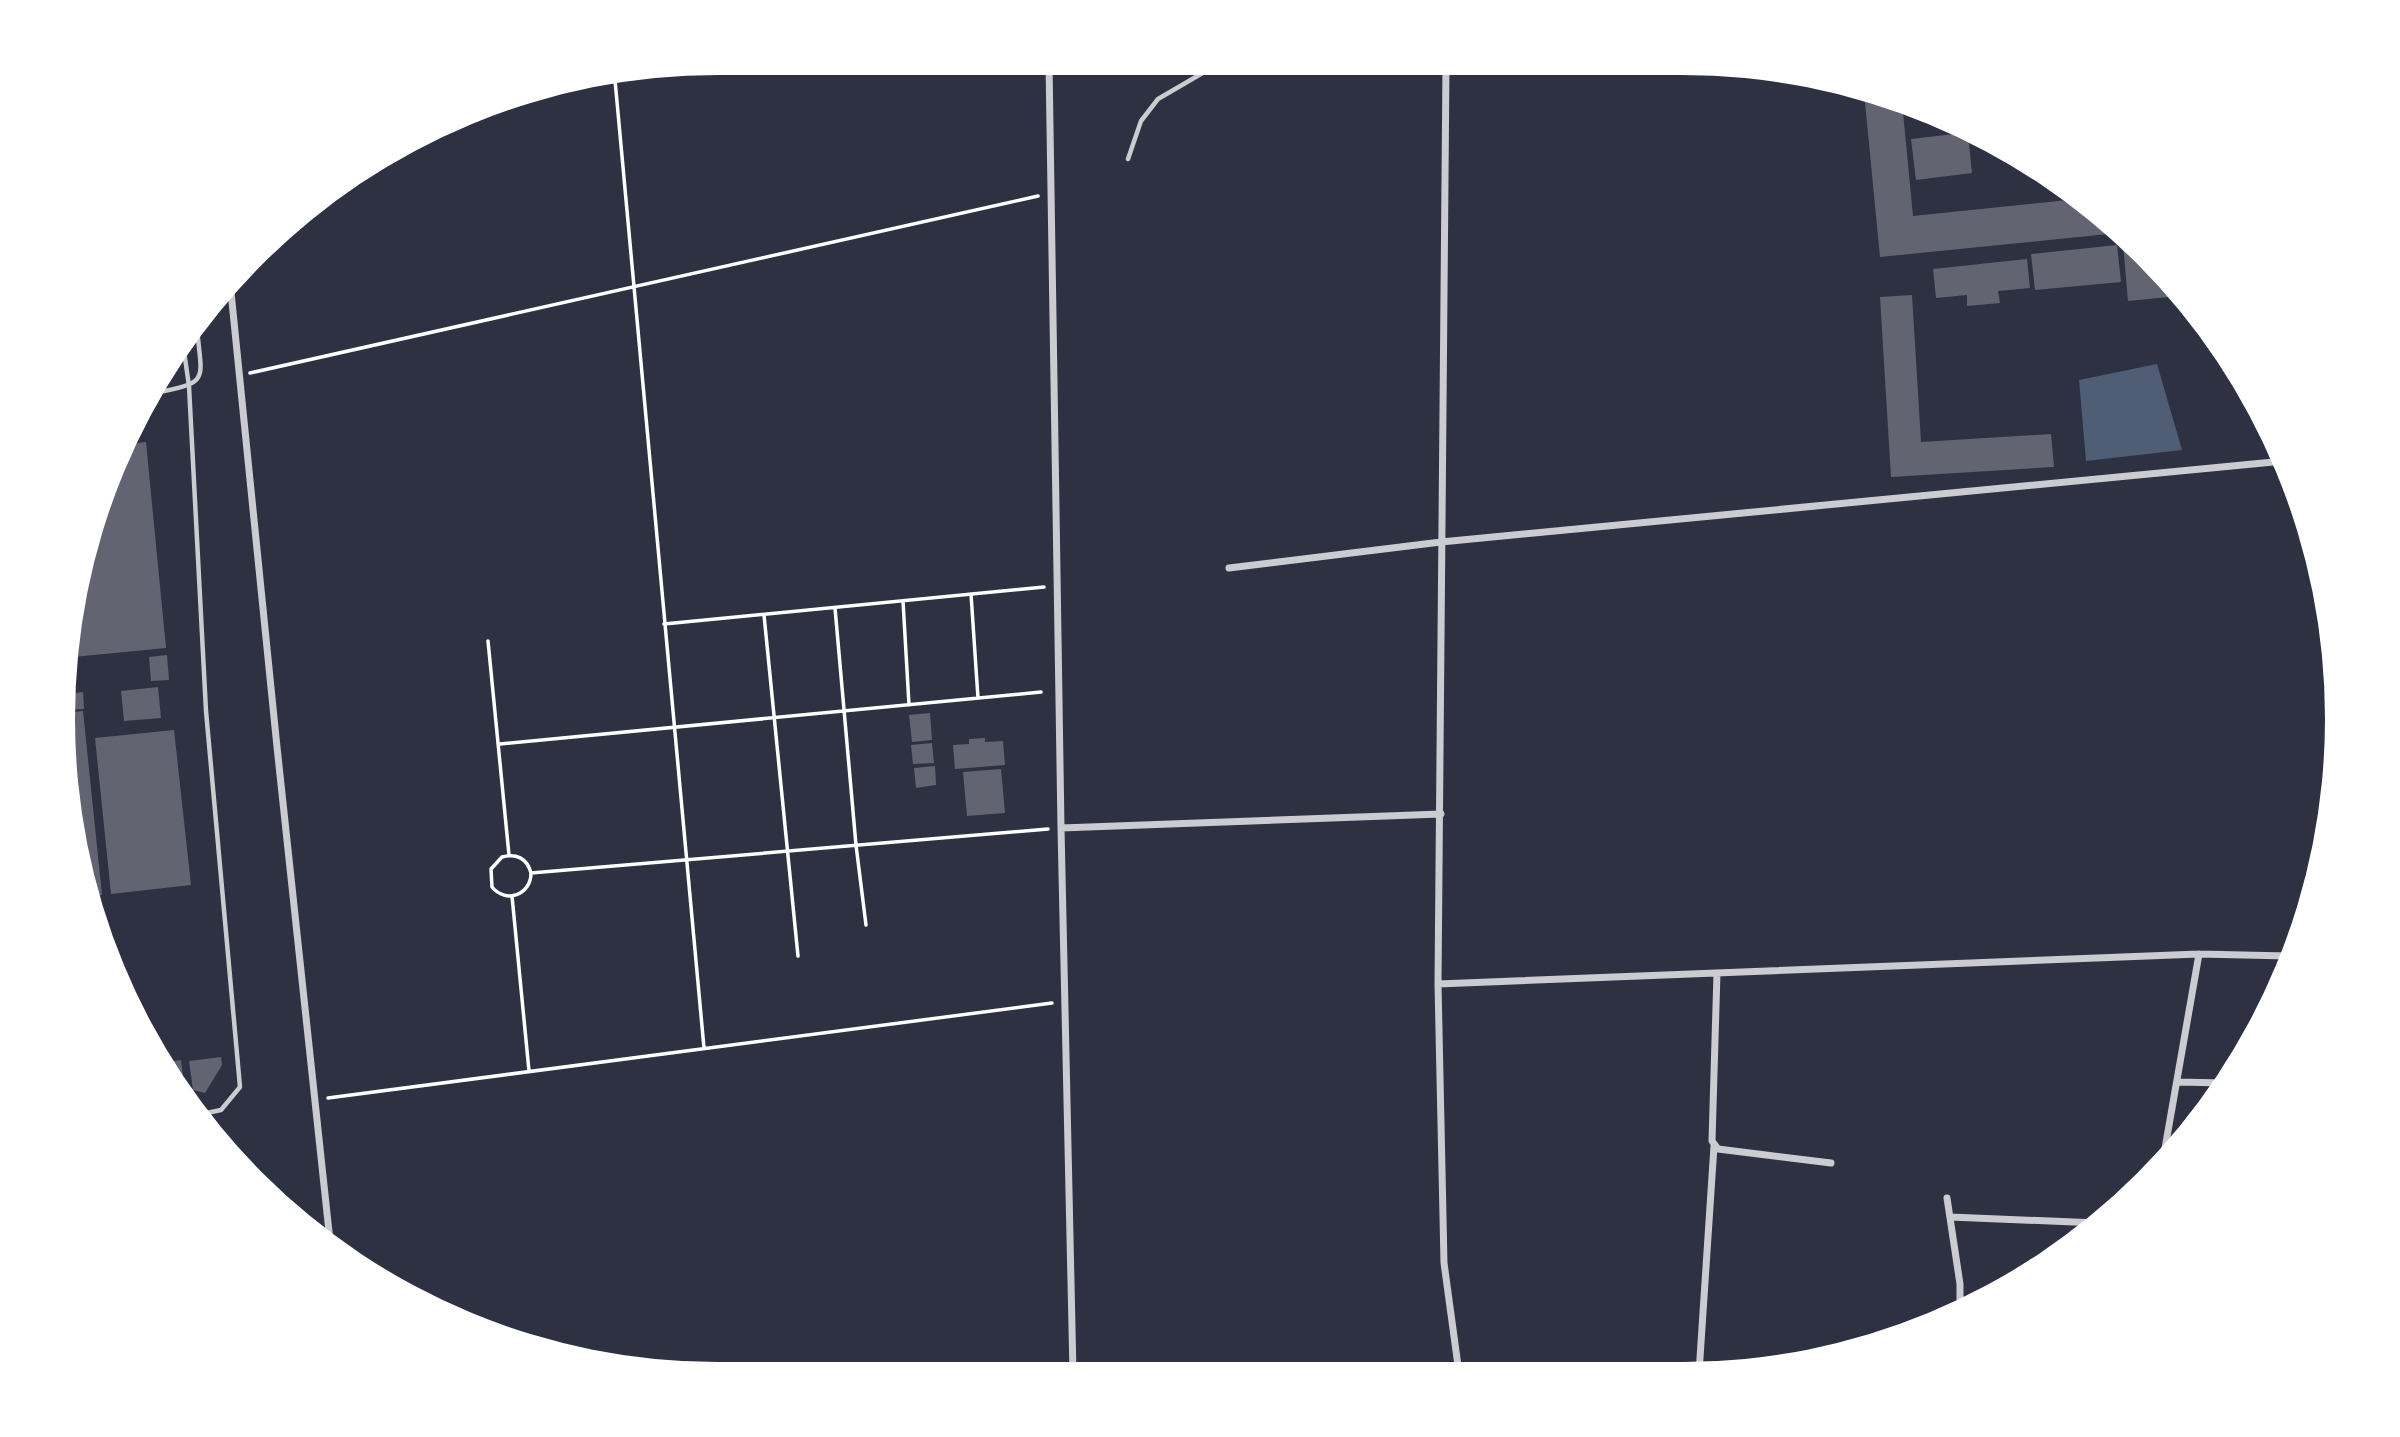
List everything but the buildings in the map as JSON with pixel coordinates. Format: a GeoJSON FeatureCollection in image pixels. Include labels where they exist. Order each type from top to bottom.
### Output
{"type":"FeatureCollection","features":[{"type":"Feature","properties":{"kind":"street"},"geometry":{"type":"LineString","coordinates":[[1049,75],[1073,1362]]}},
{"type":"Feature","properties":{"kind":"street"},"geometry":{"type":"LineString","coordinates":[[1446,75],[1438,985],[1444,1263],[1458,1362]]}},
{"type":"Feature","properties":{"kind":"street"},"geometry":{"type":"LineString","coordinates":[[232,297],[329,1230]]}},
{"type":"Feature","properties":{"kind":"street"},"geometry":{"type":"LineString","coordinates":[[1229,568],[1441,542],[2271,462]]}},
{"type":"Feature","properties":{"kind":"street"},"geometry":{"type":"LineString","coordinates":[[1061,828],[1441,814]]}},
{"type":"Feature","properties":{"kind":"street"},"geometry":{"type":"LineString","coordinates":[[1438,985],[2199,954],[2279,956]]}},
{"type":"Feature","properties":{"kind":"street"},"geometry":{"type":"LineString","coordinates":[[2166,1141],[2199,954]]}},
{"type":"Feature","properties":{"kind":"street"},"geometry":{"type":"LineString","coordinates":[[1700,1361],[1714,1146],[1717,973]]}},
{"type":"Feature","properties":{"kind":"street"},"geometry":{"type":"LineString","coordinates":[[2177,1082],[2211,1083]]}},
{"type":"Feature","properties":{"kind":"street"},"geometry":{"type":"LineString","coordinates":[[1714,1146],[1718,1149],[1831,1163]]}},
{"type":"Feature","properties":{"kind":"street"},"geometry":{"type":"LineString","coordinates":[[1947,1198],[1960,1298]]}},
{"type":"Feature","properties":{"kind":"street"},"geometry":{"type":"LineString","coordinates":[[1950,1217],[2081,1222]]}},
{"type":"Feature","properties":{"kind":"lane"},"geometry":{"type":"LineString","coordinates":[[1128,159],[1141,121],[1158,99],[1199,75]]}},
{"type":"Feature","properties":{"kind":"lane"},"geometry":{"type":"LineString","coordinates":[[165,391],[195,383],[200,375],[198,341]]}},
{"type":"Feature","properties":{"kind":"lane"},"geometry":{"type":"LineString","coordinates":[[185,359],[189,386],[205,712],[240,1087],[221,1110],[210,1112]]}},
{"type":"Feature","properties":{"kind":"path"},"geometry":{"type":"LineString","coordinates":[[615,84],[704,1048]]}},
{"type":"Feature","properties":{"kind":"path"},"geometry":{"type":"LineString","coordinates":[[240,376],[1050,193]]}},
{"type":"Feature","properties":{"kind":"path"},"geometry":{"type":"LineString","coordinates":[[664,624],[1057,586]]}},
{"type":"Feature","properties":{"kind":"path"},"geometry":{"type":"LineString","coordinates":[[971,594],[978,698]]}},
{"type":"Feature","properties":{"kind":"path"},"geometry":{"type":"LineString","coordinates":[[903,601],[909,705]]}},
{"type":"Feature","properties":{"kind":"path"},"geometry":{"type":"LineString","coordinates":[[835,608],[856,845],[866,925]]}},
{"type":"Feature","properties":{"kind":"path"},"geometry":{"type":"LineString","coordinates":[[764,615],[798,956]]}},
{"type":"Feature","properties":{"kind":"path"},"geometry":{"type":"LineString","coordinates":[[488,641],[509,855]]}},
{"type":"Feature","properties":{"kind":"path"},"geometry":{"type":"LineString","coordinates":[[500,744],[1041,692]]}},
{"type":"Feature","properties":{"kind":"path"},"geometry":{"type":"LineString","coordinates":[[531,873],[1061,828]]}},
{"type":"Feature","properties":{"kind":"path"},"geometry":{"type":"LineString","coordinates":[[509,855],[517,855],[524,860],[531,873],[528,887],[522,893],[512,896],[497,892],[492,887],[490,878],[491,869],[497,861],[509,855]]}},
{"type":"Feature","properties":{"kind":"path"},"geometry":{"type":"LineString","coordinates":[[512,896],[529,1071]]}},
{"type":"Feature","properties":{"kind":"path"},"geometry":{"type":"LineString","coordinates":[[316,1100],[1065,1001]]}},
{"type":"Feature","properties":{"kind":"water"},"geometry":{"type":"Polygon","coordinates":[[[2157,364],[2182,450],[2086,461],[2079,380],[2157,364]]]}}]}
